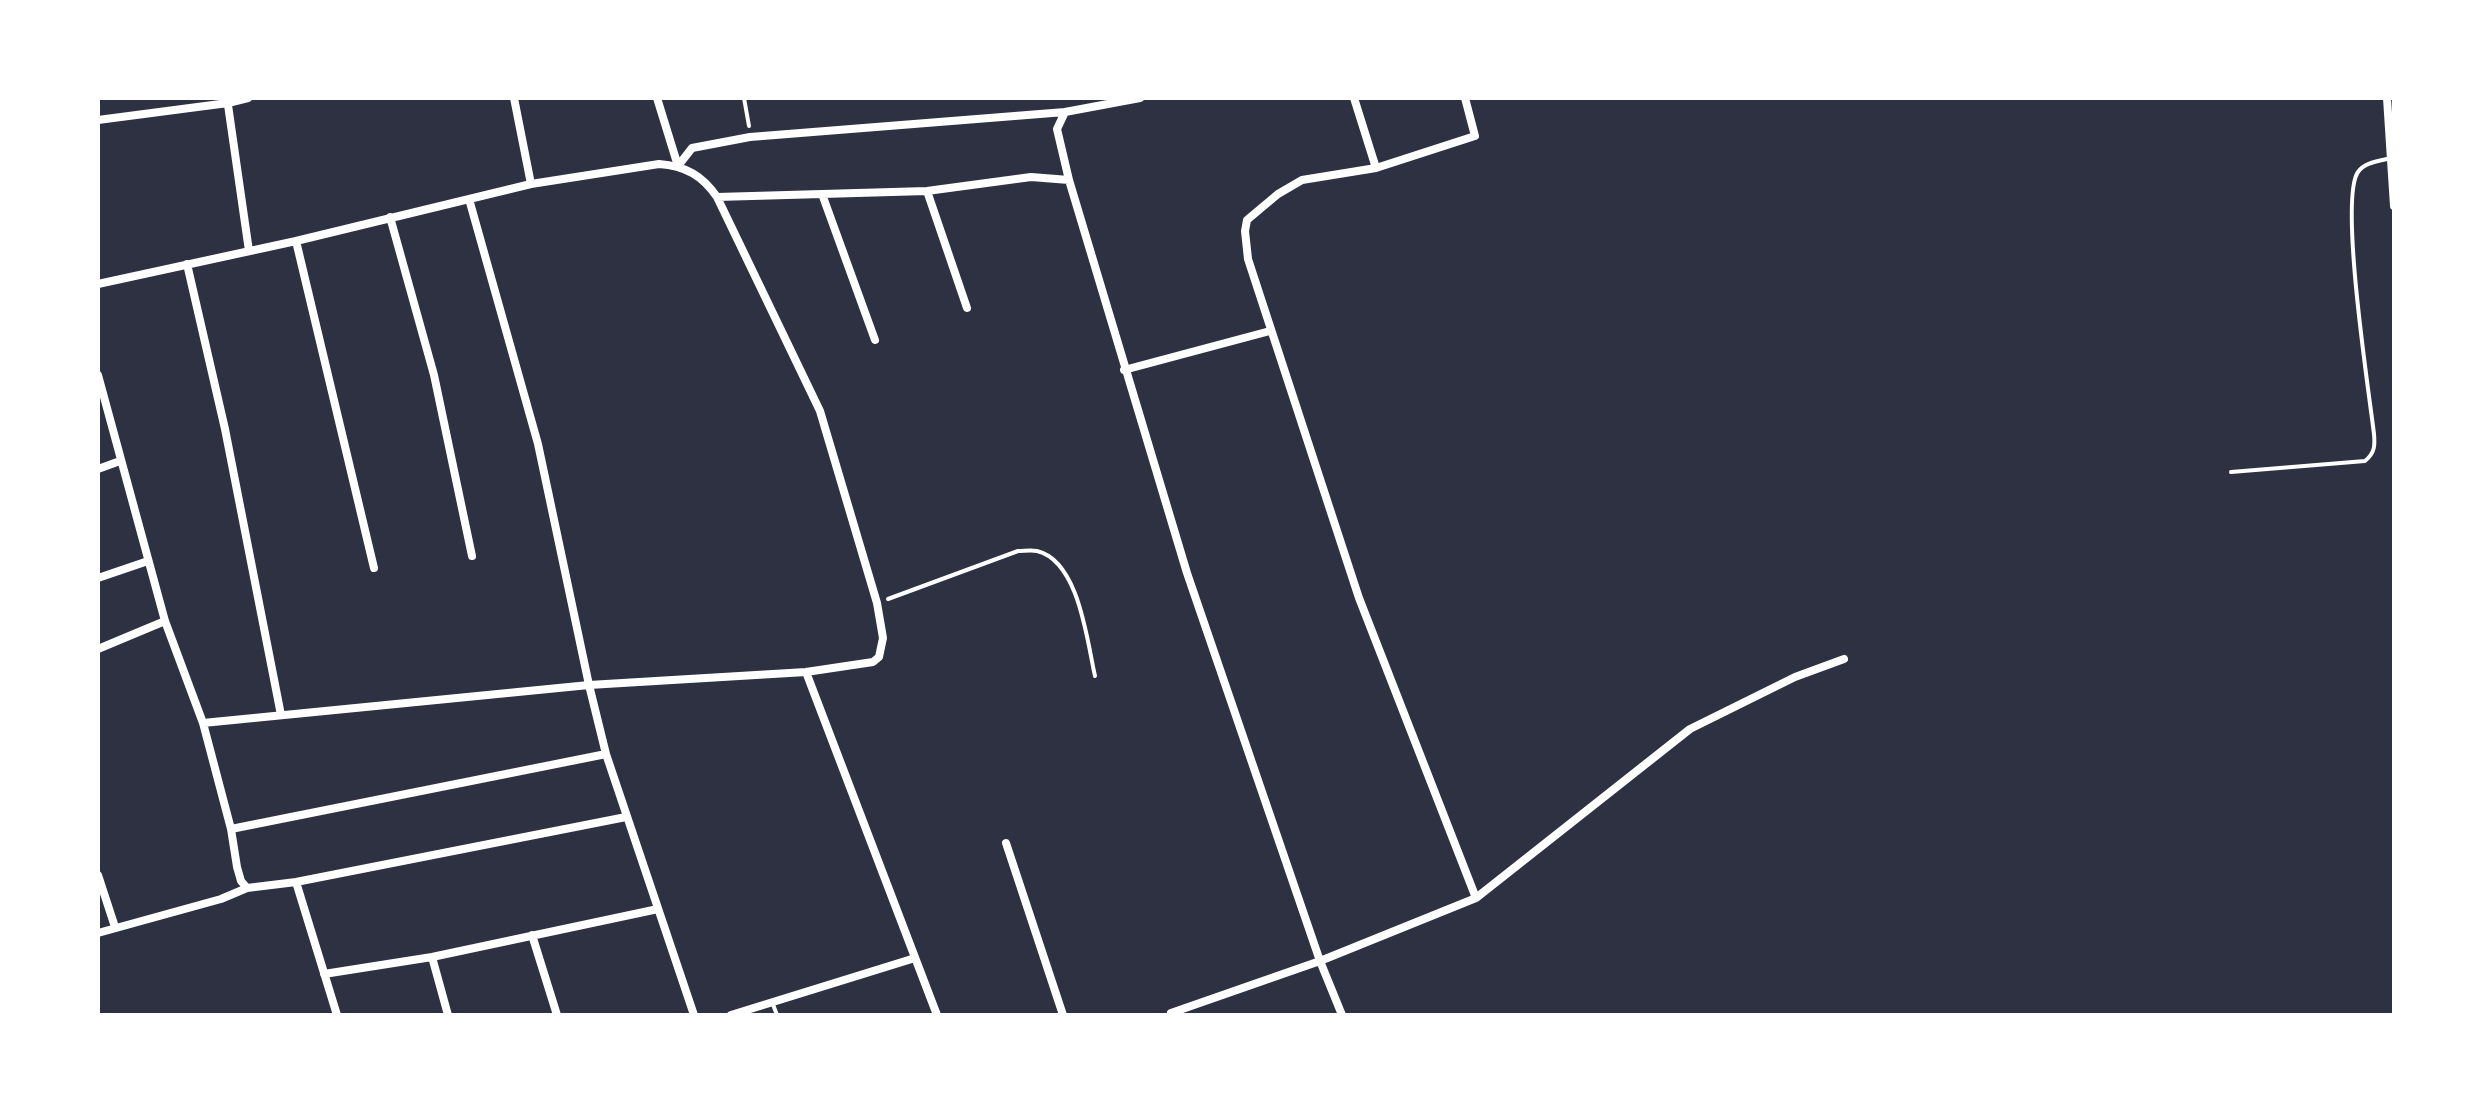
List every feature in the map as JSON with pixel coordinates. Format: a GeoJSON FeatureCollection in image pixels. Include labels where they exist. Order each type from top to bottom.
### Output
{"type":"FeatureCollection","features":[{"type":"Feature","properties":{"kind":"street"},"geometry":{"type":"LineString","coordinates":[[98,120],[248,98]]}},
{"type":"Feature","properties":{"kind":"street"},"geometry":{"type":"LineString","coordinates":[[514,98],[531,184]]}},
{"type":"Feature","properties":{"kind":"street"},"geometry":{"type":"LineString","coordinates":[[657,98],[678,166]]}},
{"type":"Feature","properties":{"kind":"street"},"geometry":{"type":"LineString","coordinates":[[678,166],[692,148],[750,137],[1065,112],[1140,98]]}},
{"type":"Feature","properties":{"kind":"street"},"geometry":{"type":"LineString","coordinates":[[1354,98],[1376,168]]}},
{"type":"Feature","properties":{"kind":"street"},"geometry":{"type":"LineString","coordinates":[[1465,98],[1475,136],[1376,168],[1302,180],[1278,194],[1247,220],[1245,231],[1248,259],[1270,331],[1359,598],[1476,898]]}},
{"type":"Feature","properties":{"kind":"street"},"geometry":{"type":"LineString","coordinates":[[2387,98],[2391,122],[2394,206]]}},
{"type":"Feature","properties":{"kind":"street"},"geometry":{"type":"LineString","coordinates":[[227,101],[249,251]]}},
{"type":"Feature","properties":{"kind":"street"},"geometry":{"type":"LineString","coordinates":[[1065,112],[1057,129],[1124,370],[1187,573],[1320,961],[1342,1015]]}},
{"type":"Feature","properties":{"kind":"street"},"geometry":{"type":"LineString","coordinates":[[98,284],[296,241],[531,184],[659,164],[678,166],[702,178],[717,197],[820,411],[877,603],[883,638],[879,657],[873,662],[806,672],[589,685],[203,723]]}},
{"type":"Feature","properties":{"kind":"street"},"geometry":{"type":"LineString","coordinates":[[717,197],[927,191],[1031,177],[1069,180]]}},
{"type":"Feature","properties":{"kind":"street"},"geometry":{"type":"LineString","coordinates":[[927,191],[967,308]]}},
{"type":"Feature","properties":{"kind":"street"},"geometry":{"type":"LineString","coordinates":[[822,194],[875,340]]}},
{"type":"Feature","properties":{"kind":"street"},"geometry":{"type":"LineString","coordinates":[[469,199],[538,444],[606,754],[694,1015]]}},
{"type":"Feature","properties":{"kind":"street"},"geometry":{"type":"LineString","coordinates":[[390,217],[434,375],[472,556]]}},
{"type":"Feature","properties":{"kind":"street"},"geometry":{"type":"LineString","coordinates":[[296,241],[374,568]]}},
{"type":"Feature","properties":{"kind":"street"},"geometry":{"type":"LineString","coordinates":[[187,264],[225,429],[281,715]]}},
{"type":"Feature","properties":{"kind":"street"},"geometry":{"type":"LineString","coordinates":[[1124,370],[1270,331]]}},
{"type":"Feature","properties":{"kind":"street"},"geometry":{"type":"LineString","coordinates":[[98,375],[165,621],[203,723],[231,829],[237,867],[241,881],[247,888]]}},
{"type":"Feature","properties":{"kind":"street"},"geometry":{"type":"LineString","coordinates":[[98,469],[120,461]]}},
{"type":"Feature","properties":{"kind":"street"},"geometry":{"type":"LineString","coordinates":[[98,578],[148,561]]}},
{"type":"Feature","properties":{"kind":"street"},"geometry":{"type":"LineString","coordinates":[[98,649],[165,621]]}},
{"type":"Feature","properties":{"kind":"street"},"geometry":{"type":"LineString","coordinates":[[1171,1013],[1320,961],[1476,898],[1690,729],[1795,677],[1844,659]]}},
{"type":"Feature","properties":{"kind":"street"},"geometry":{"type":"LineString","coordinates":[[806,672],[937,1015]]}},
{"type":"Feature","properties":{"kind":"street"},"geometry":{"type":"LineString","coordinates":[[231,829],[606,754]]}},
{"type":"Feature","properties":{"kind":"street"},"geometry":{"type":"LineString","coordinates":[[98,933],[221,899],[247,888],[296,882],[626,817]]}},
{"type":"Feature","properties":{"kind":"street"},"geometry":{"type":"LineString","coordinates":[[1006,843],[1063,1015]]}},
{"type":"Feature","properties":{"kind":"street"},"geometry":{"type":"LineString","coordinates":[[98,875],[115,927]]}},
{"type":"Feature","properties":{"kind":"street"},"geometry":{"type":"LineString","coordinates":[[296,882],[337,1015]]}},
{"type":"Feature","properties":{"kind":"street"},"geometry":{"type":"LineString","coordinates":[[324,974],[432,957],[658,909]]}},
{"type":"Feature","properties":{"kind":"street"},"geometry":{"type":"LineString","coordinates":[[532,935],[557,1015]]}},
{"type":"Feature","properties":{"kind":"street"},"geometry":{"type":"LineString","coordinates":[[432,957],[448,1015]]}},
{"type":"Feature","properties":{"kind":"street"},"geometry":{"type":"LineString","coordinates":[[731,1015],[915,958]]}},
{"type":"Feature","properties":{"kind":"lane"},"geometry":{"type":"LineString","coordinates":[[2231,472],[2365,461],[2371,456],[2375,448],[2374,434],[2355,273],[2351,193],[2359,171],[2367,165],[2391,158]]}},
{"type":"Feature","properties":{"kind":"lane"},"geometry":{"type":"LineString","coordinates":[[772,1001],[777,1015]]}},
{"type":"Feature","properties":{"kind":"path"},"geometry":{"type":"LineString","coordinates":[[744,98],[750,137]]}},
{"type":"Feature","properties":{"kind":"path"},"geometry":{"type":"LineString","coordinates":[[877,603],[1018,551],[1037,551],[1053,559],[1070,581],[1081,610],[1095,676]]}}]}
